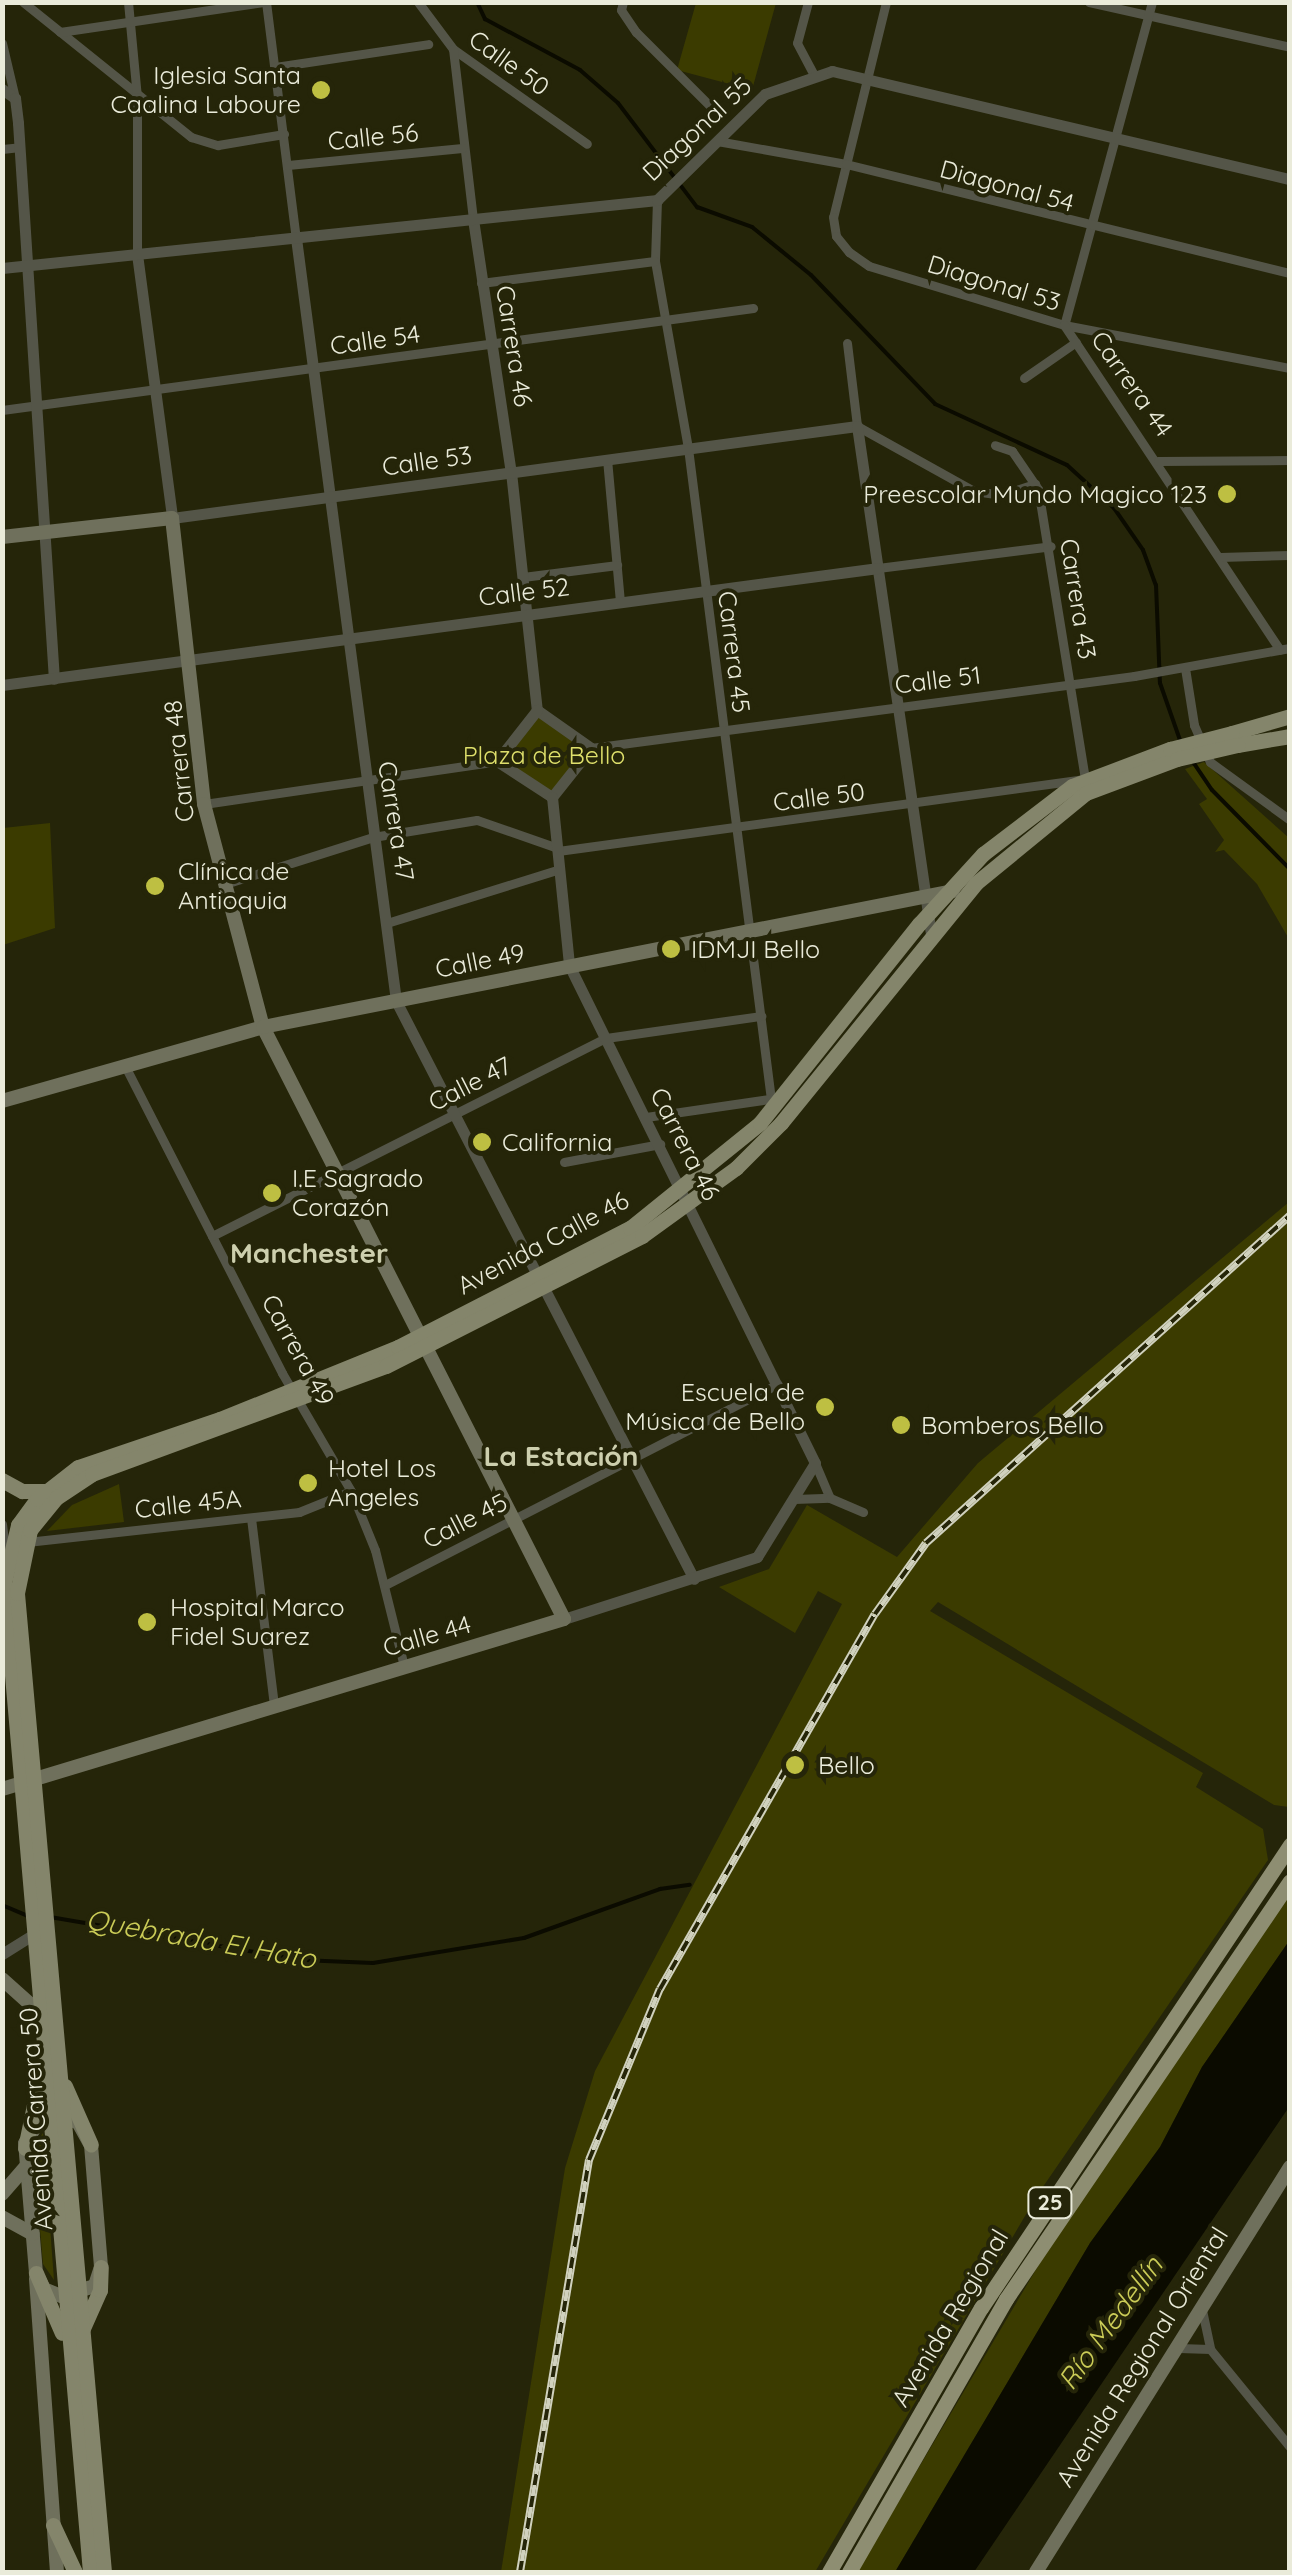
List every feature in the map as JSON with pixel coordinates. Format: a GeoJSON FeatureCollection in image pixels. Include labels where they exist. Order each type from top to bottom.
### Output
{"type":"FeatureCollection","features":[{"type":"Feature","properties":{"kind":"highway","name":"Avenida Regional"},"geometry":{"type":"LineString","coordinates":[[830,2572],[990,2294],[1290,1844]]}},
{"type":"Feature","properties":{"kind":"highway","name":"Avenida Regional"},"geometry":{"type":"LineString","coordinates":[[849,2572],[1014,2286],[1290,1881]]}},
{"type":"Feature","properties":{"kind":"main road","name":"Calle 53"},"geometry":{"type":"LineString","coordinates":[[2,537],[172,518]]}},
{"type":"Feature","properties":{"kind":"main road","name":"Carrera 48"},"geometry":{"type":"LineString","coordinates":[[172,518],[192,663],[204,804],[221,886],[262,1028],[426,1341],[564,1619]]}},
{"type":"Feature","properties":{"kind":"main road"},"geometry":{"type":"LineString","coordinates":[[1174,754],[1234,739],[1290,716]]}},
{"type":"Feature","properties":{"kind":"main road"},"geometry":{"type":"LineString","coordinates":[[1234,739],[1290,736]]}},
{"type":"Feature","properties":{"kind":"main road","name":"Avenida Calle 46"},"geometry":{"type":"LineString","coordinates":[[686,1195],[776,1102],[926,905],[946,892],[992,847],[1085,779],[1174,754]]}},
{"type":"Feature","properties":{"kind":"main road","name":"Avenida Calle 46"},"geometry":{"type":"LineString","coordinates":[[24,1542],[45,1509],[92,1474],[296,1396],[426,1341],[541,1282],[736,1168],[808,1094],[971,887],[1086,793],[1174,754]]}},
{"type":"Feature","properties":{"kind":"main road"},"geometry":{"type":"LineString","coordinates":[[946,892],[971,887]]}},
{"type":"Feature","properties":{"kind":"main road","name":"Calle 49"},"geometry":{"type":"LineString","coordinates":[[2,1101],[262,1028],[750,930],[926,905]]}},
{"type":"Feature","properties":{"kind":"main road","name":"Avenida Calle 46"},"geometry":{"type":"LineString","coordinates":[[6,1558],[18,1525],[45,1491],[93,1460],[296,1396]]}},
{"type":"Feature","properties":{"kind":"main road"},"geometry":{"type":"LineString","coordinates":[[2,1480],[22,1491],[45,1491]]}},
{"type":"Feature","properties":{"kind":"main road","name":"Avenida Carrera 50"},"geometry":{"type":"LineString","coordinates":[[24,1542],[17,1593],[37,1898],[40,2013],[50,2052]]}},
{"type":"Feature","properties":{"kind":"main road","name":"Avenida Carrera 50"},"geometry":{"type":"LineString","coordinates":[[6,1558],[5,1620],[27,1780]]}},
{"type":"Feature","properties":{"kind":"main road","name":"Calle 44"},"geometry":{"type":"LineString","coordinates":[[2,1788],[564,1619]]}},
{"type":"Feature","properties":{"kind":"main road","name":"Avenida Carrera 50"},"geometry":{"type":"LineString","coordinates":[[38,1930],[90,2572]]}},
{"type":"Feature","properties":{"kind":"main road"},"geometry":{"type":"LineString","coordinates":[[2,1979],[40,2013]]}},
{"type":"Feature","properties":{"kind":"main road"},"geometry":{"type":"LineString","coordinates":[[50,2052],[91,2145],[102,2267],[100,2290],[72,2339]]}},
{"type":"Feature","properties":{"kind":"main road"},"geometry":{"type":"LineString","coordinates":[[50,2052],[24,2148],[57,2572]]}},
{"type":"Feature","properties":{"kind":"main road"},"geometry":{"type":"LineString","coordinates":[[24,2148],[31,2128],[55,2119],[78,2122],[91,2145]]}},
{"type":"Feature","properties":{"kind":"main road"},"geometry":{"type":"LineString","coordinates":[[2,2194],[26,2166]]}},
{"type":"Feature","properties":{"kind":"main road","name":"Avenida Regional Oriental"},"geometry":{"type":"LineString","coordinates":[[1036,2572],[1201,2302],[1290,2167]]}},
{"type":"Feature","properties":{"kind":"main road"},"geometry":{"type":"LineString","coordinates":[[2,2217],[32,2234]]}},
{"type":"Feature","properties":{"kind":"main road"},"geometry":{"type":"LineString","coordinates":[[36,2273],[44,2289],[68,2295],[96,2286],[102,2267]]}},
{"type":"Feature","properties":{"kind":"main road"},"geometry":{"type":"LineString","coordinates":[[36,2273],[72,2339]]}},
{"type":"Feature","properties":{"kind":"main road","name":"Avenida Carrera 50"},"geometry":{"type":"LineString","coordinates":[[72,2339],[104,2572]]}},
{"type":"Feature","properties":{"kind":"main road"},"geometry":{"type":"LineString","coordinates":[[54,2525],[75,2572]]}},
{"type":"Feature","properties":{"kind":"street"},"geometry":{"type":"LineString","coordinates":[[22,2],[137,97],[202,142],[284,134]]}},
{"type":"Feature","properties":{"kind":"street","name":"Carrera 48"},"geometry":{"type":"LineString","coordinates":[[128,2],[137,97],[137,254],[172,518]]}},
{"type":"Feature","properties":{"kind":"street"},"geometry":{"type":"LineString","coordinates":[[60,32],[264,2]]}},
{"type":"Feature","properties":{"kind":"street","name":"Carrera 47"},"geometry":{"type":"LineString","coordinates":[[264,2],[373,838],[390,922],[396,1000],[694,1579]]}},
{"type":"Feature","properties":{"kind":"street","name":"Calle 50"},"geometry":{"type":"LineString","coordinates":[[418,2],[453,50],[587,144]]}},
{"type":"Feature","properties":{"kind":"street"},"geometry":{"type":"LineString","coordinates":[[612,2],[622,6],[712,108]]}},
{"type":"Feature","properties":{"kind":"street"},"geometry":{"type":"LineString","coordinates":[[808,2],[797,43],[813,73]]}},
{"type":"Feature","properties":{"kind":"street"},"geometry":{"type":"LineString","coordinates":[[846,164],[886,2]]}},
{"type":"Feature","properties":{"kind":"street"},"geometry":{"type":"LineString","coordinates":[[1089,2],[1148,19],[1290,48]]}},
{"type":"Feature","properties":{"kind":"street","name":"Carrera 44"},"geometry":{"type":"LineString","coordinates":[[1152,2],[1064,325],[1285,649]]}},
{"type":"Feature","properties":{"kind":"street"},"geometry":{"type":"LineString","coordinates":[[2,44],[20,147],[24,266],[54,679]]}},
{"type":"Feature","properties":{"kind":"street"},"geometry":{"type":"LineString","coordinates":[[274,67],[428,44]]}},
{"type":"Feature","properties":{"kind":"street","name":"Carrera 46"},"geometry":{"type":"LineString","coordinates":[[453,50],[462,148],[511,472],[537,710]]}},
{"type":"Feature","properties":{"kind":"street","name":"Diagonal 55"},"geometry":{"type":"LineString","coordinates":[[2,268],[659,198],[765,94],[813,73],[866,74],[1112,141],[1290,179]]}},
{"type":"Feature","properties":{"kind":"street"},"geometry":{"type":"LineString","coordinates":[[2,89],[14,98]]}},
{"type":"Feature","properties":{"kind":"street","name":"Diagonal 54"},"geometry":{"type":"LineString","coordinates":[[710,146],[846,164],[1089,228],[1290,274]]}},
{"type":"Feature","properties":{"kind":"street"},"geometry":{"type":"LineString","coordinates":[[2,149],[20,147]]}},
{"type":"Feature","properties":{"kind":"street","name":"Calle 56"},"geometry":{"type":"LineString","coordinates":[[288,165],[462,148]]}},
{"type":"Feature","properties":{"kind":"street","name":"Diagonal 53"},"geometry":{"type":"LineString","coordinates":[[846,164],[833,217],[840,242],[869,266],[1064,325],[1290,368]]}},
{"type":"Feature","properties":{"kind":"street","name":"Carrera 45"},"geometry":{"type":"LineString","coordinates":[[659,198],[655,261],[688,448],[761,1016],[776,1102]]}},
{"type":"Feature","properties":{"kind":"street"},"geometry":{"type":"LineString","coordinates":[[481,283],[655,261]]}},
{"type":"Feature","properties":{"kind":"street","name":"Calle 54"},"geometry":{"type":"LineString","coordinates":[[2,410],[753,308]]}},
{"type":"Feature","properties":{"kind":"street"},"geometry":{"type":"LineString","coordinates":[[1024,378],[1076,342]]}},
{"type":"Feature","properties":{"kind":"street"},"geometry":{"type":"LineString","coordinates":[[847,343],[931,934]]}},
{"type":"Feature","properties":{"kind":"street"},"geometry":{"type":"LineString","coordinates":[[857,426],[974,491],[1001,494],[1035,484]]}},
{"type":"Feature","properties":{"kind":"street","name":"Calle 53"},"geometry":{"type":"LineString","coordinates":[[172,518],[857,426]]}},
{"type":"Feature","properties":{"kind":"street","name":"Carrera 43"},"geometry":{"type":"LineString","coordinates":[[995,445],[1012,451],[1035,484],[1051,546],[1085,779]]}},
{"type":"Feature","properties":{"kind":"street"},"geometry":{"type":"LineString","coordinates":[[607,459],[620,602]]}},
{"type":"Feature","properties":{"kind":"street"},"geometry":{"type":"LineString","coordinates":[[1158,461],[1290,460]]}},
{"type":"Feature","properties":{"kind":"street","name":"Calle 52"},"geometry":{"type":"LineString","coordinates":[[2,685],[192,663],[349,638],[1051,546]]}},
{"type":"Feature","properties":{"kind":"street"},"geometry":{"type":"LineString","coordinates":[[1220,557],[1290,555]]}},
{"type":"Feature","properties":{"kind":"street"},"geometry":{"type":"LineString","coordinates":[[523,578],[617,565]]}},
{"type":"Feature","properties":{"kind":"street","name":"Calle 51"},"geometry":{"type":"LineString","coordinates":[[591,748],[1071,685],[1285,649]]}},
{"type":"Feature","properties":{"kind":"street"},"geometry":{"type":"LineString","coordinates":[[1185,668],[1194,725],[1210,762],[1290,820]]}},
{"type":"Feature","properties":{"kind":"street"},"geometry":{"type":"LineString","coordinates":[[204,804],[497,761],[552,797],[591,748],[537,710],[497,761]]}},
{"type":"Feature","properties":{"kind":"street","name":"Calle 50"},"geometry":{"type":"LineString","coordinates":[[221,886],[373,838],[477,820],[558,849],[912,806],[1085,779]]}},
{"type":"Feature","properties":{"kind":"street","name":"Carrera 46"},"geometry":{"type":"LineString","coordinates":[[552,797],[568,966],[686,1195],[830,1498]]}},
{"type":"Feature","properties":{"kind":"street"},"geometry":{"type":"LineString","coordinates":[[390,922],[560,868]]}},
{"type":"Feature","properties":{"kind":"street","name":"Calle 47"},"geometry":{"type":"LineString","coordinates":[[212,1236],[606,1038],[761,1016]]}},
{"type":"Feature","properties":{"kind":"street","name":"Carrera 49"},"geometry":{"type":"LineString","coordinates":[[125,1066],[296,1396],[352,1491],[385,1585],[404,1666]]}},
{"type":"Feature","properties":{"kind":"street"},"geometry":{"type":"LineString","coordinates":[[646,1117],[776,1102]]}},
{"type":"Feature","properties":{"kind":"street"},"geometry":{"type":"LineString","coordinates":[[564,1162],[660,1144]]}},
{"type":"Feature","properties":{"kind":"street","name":"Calle 45"},"geometry":{"type":"LineString","coordinates":[[385,1585],[777,1384]]}},
{"type":"Feature","properties":{"kind":"street","name":"Calle 44"},"geometry":{"type":"LineString","coordinates":[[564,1619],[756,1557],[815,1463]]}},
{"type":"Feature","properties":{"kind":"street","name":"Calle 45A"},"geometry":{"type":"LineString","coordinates":[[24,1542],[311,1510],[352,1491]]}},
{"type":"Feature","properties":{"kind":"street"},"geometry":{"type":"LineString","coordinates":[[794,1499],[830,1498],[863,1512]]}},
{"type":"Feature","properties":{"kind":"street"},"geometry":{"type":"LineString","coordinates":[[251,1518],[274,1704]]}},
{"type":"Feature","properties":{"kind":"street"},"geometry":{"type":"LineString","coordinates":[[2,1524],[6,1558]]}},
{"type":"Feature","properties":{"kind":"street"},"geometry":{"type":"LineString","coordinates":[[2,1954],[38,1930]]}},
{"type":"Feature","properties":{"kind":"street"},"geometry":{"type":"LineString","coordinates":[[1201,2302],[1210,2349],[1290,2447]]}},
{"type":"Feature","properties":{"kind":"street"},"geometry":{"type":"LineString","coordinates":[[1168,2355],[1182,2346],[1210,2349]]}},
{"type":"Feature","properties":{"kind":"green space"},"geometry":{"type":"Polygon","coordinates":[[[696,3],[776,3],[752,90],[677,70],[696,3]]]}},
{"type":"Feature","properties":{"kind":"green space","name":"Plaza de Bello"},"geometry":{"type":"Polygon","coordinates":[[[538,716],[586,749],[551,792],[503,760],[538,716]]]}},
{"type":"Feature","properties":{"kind":"green space"},"geometry":{"type":"Polygon","coordinates":[[[1204,762],[1289,838],[1289,939],[1257,884],[1224,850],[1215,852],[1224,840],[1199,804],[1207,799],[1185,769],[1204,762]]]}},
{"type":"Feature","properties":{"kind":"green space"},"geometry":{"type":"Polygon","coordinates":[[[50,823],[55,928],[3,945],[3,828],[50,823]]]}},
{"type":"Feature","properties":{"kind":"green space"},"geometry":{"type":"Polygon","coordinates":[[[1289,1202],[1289,1807],[1274,1805],[938,1602],[930,1611],[1203,1773],[1196,1787],[1263,1829],[1268,1860],[1038,2194],[815,2572],[501,2572],[565,2168],[595,2071],[842,1604],[818,1591],[795,1633],[719,1587],[769,1569],[807,1505],[897,1557],[978,1463],[1289,1202]]]}},
{"type":"Feature","properties":{"kind":"green space"},"geometry":{"type":"Polygon","coordinates":[[[119,1484],[124,1522],[47,1531],[72,1505],[119,1484]]]}},
{"type":"Feature","properties":{"kind":"green space"},"geometry":{"type":"Polygon","coordinates":[[[1289,1893],[1289,1941],[1202,2067],[1160,2147],[1090,2243],[895,2572],[857,2572],[1060,2229],[1289,1893]]]}},
{"type":"Feature","properties":{"kind":"green space"},"geometry":{"type":"Polygon","coordinates":[[[43,2133],[54,2280],[43,2264],[33,2147],[43,2133]]]}},
{"type":"Feature","properties":{"kind":"water","name":"Río Medellín"},"geometry":{"type":"Polygon","coordinates":[[[1289,1941],[1289,2107],[974,2572],[895,2572],[1090,2243],[1160,2147],[1202,2067],[1289,1941]]]}},
{"type":"Feature","properties":{"kind":"waterway"},"geometry":{"type":"LineString","coordinates":[[477,2],[485,19],[580,70],[618,103],[697,207],[752,227],[811,275],[935,404],[1067,465],[1114,508],[1143,550],[1156,585],[1160,683],[1181,743]]}},
{"type":"Feature","properties":{"kind":"waterway"},"geometry":{"type":"LineString","coordinates":[[1191,759],[1212,790],[1290,869]]}},
{"type":"Feature","properties":{"kind":"waterway","name":"Quebrada El Hato"},"geometry":{"type":"LineString","coordinates":[[50,1917],[301,1960],[373,1963],[524,1938],[660,1889],[690,1885]]}},
{"type":"Feature","properties":{"kind":"waterway","name":"Quebrada El Hato"},"geometry":{"type":"LineString","coordinates":[[2,1905],[26,1915]]}},
{"type":"Feature","properties":{"kind":"railway"},"geometry":{"type":"LineString","coordinates":[[520,2572],[589,2160],[660,1989],[875,1614],[926,1543],[1290,1215]]}},
{"type":"Feature","properties":{"kind":"place","name":"Iglesia Santa Caalina Laboure"},"geometry":{"type":"Point","coordinates":[321,90]}},
{"type":"Feature","properties":{"kind":"place","name":"Preescolar Mundo Magico 123"},"geometry":{"type":"Point","coordinates":[1227,494]}},
{"type":"Feature","properties":{"kind":"place","name":"Clínica de Antioquia"},"geometry":{"type":"Point","coordinates":[155,886]}},
{"type":"Feature","properties":{"kind":"place","name":"IDMJI Bello"},"geometry":{"type":"Point","coordinates":[671,949]}},
{"type":"Feature","properties":{"kind":"place","name":"California"},"geometry":{"type":"Point","coordinates":[482,1142]}},
{"type":"Feature","properties":{"kind":"place","name":"I.E Sagrado Corazón"},"geometry":{"type":"Point","coordinates":[272,1193]}},
{"type":"Feature","properties":{"kind":"place","name":"Escuela de Música de Bello"},"geometry":{"type":"Point","coordinates":[825,1407]}},
{"type":"Feature","properties":{"kind":"place","name":"Bomberos Bello"},"geometry":{"type":"Point","coordinates":[901,1425]}},
{"type":"Feature","properties":{"kind":"place","name":"Hotel Los Angeles"},"geometry":{"type":"Point","coordinates":[308,1483]}},
{"type":"Feature","properties":{"kind":"place","name":"Hospital Marco Fidel Suarez"},"geometry":{"type":"Point","coordinates":[147,1622]}},
{"type":"Feature","properties":{"kind":"place","name":"Bello"},"geometry":{"type":"Point","coordinates":[795,1765]}},
{"type":"Feature","properties":{"kind":"district","name":"Manchester"},"geometry":{"type":"Point","coordinates":[309,1253]}},
{"type":"Feature","properties":{"kind":"district","name":"La Estación"},"geometry":{"type":"Point","coordinates":[561,1456]}}]}
